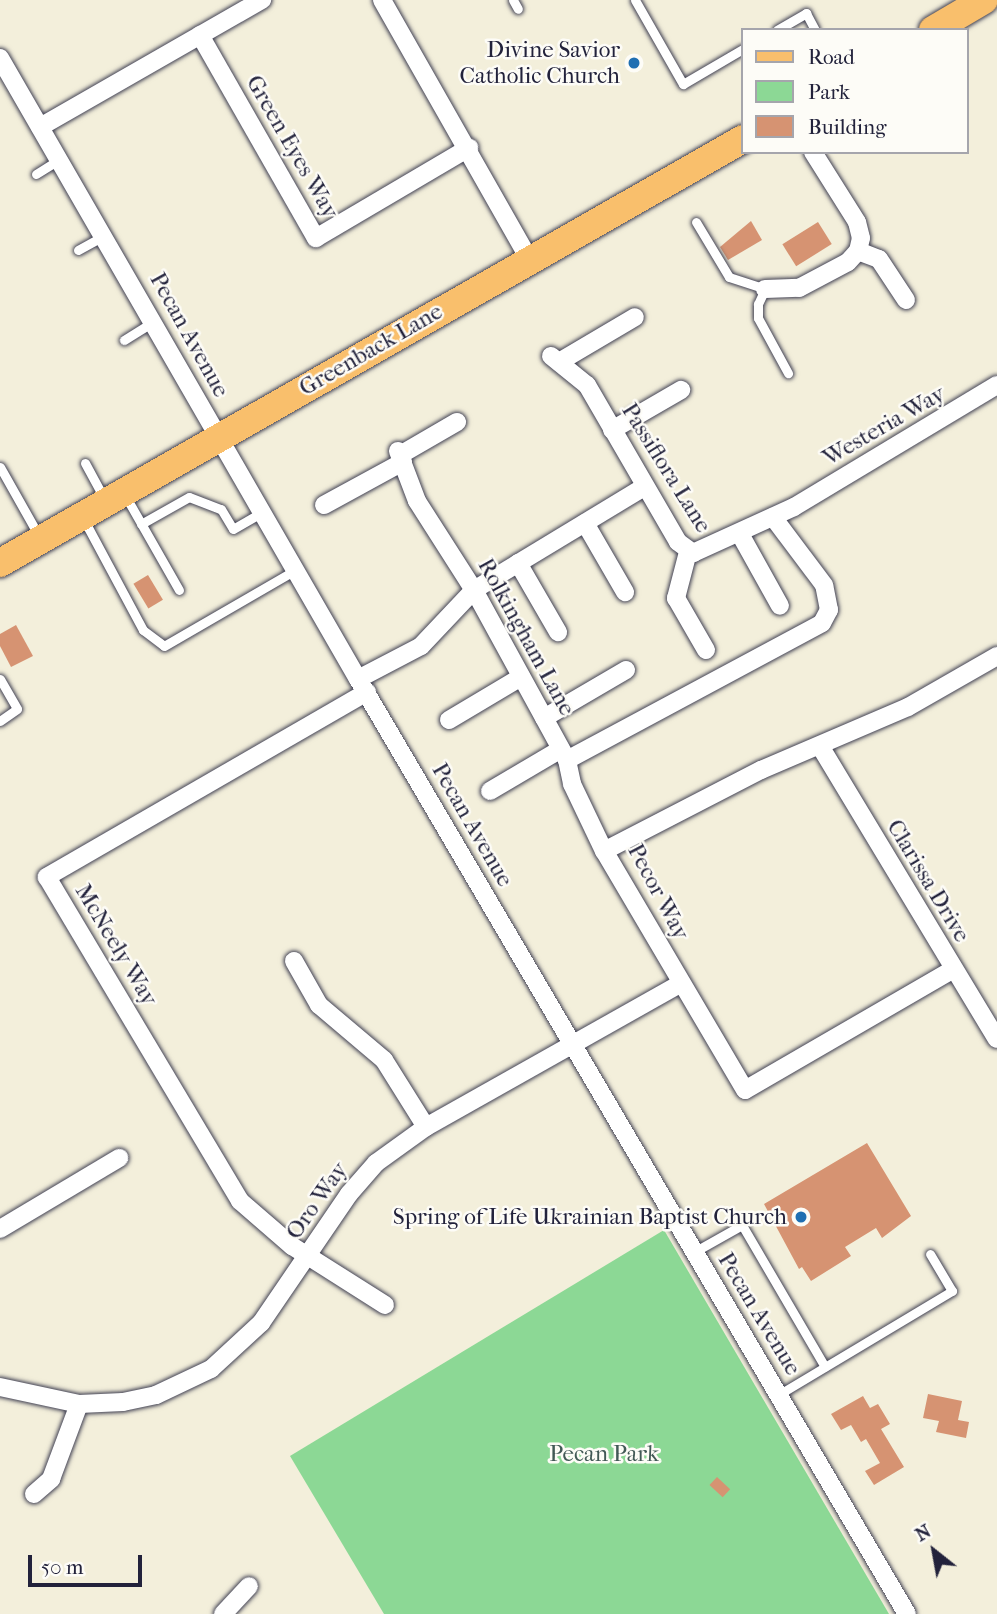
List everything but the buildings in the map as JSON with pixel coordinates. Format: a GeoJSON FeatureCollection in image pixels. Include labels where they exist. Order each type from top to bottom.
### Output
{"type":"FeatureCollection","features":[{"type":"Feature","properties":{"kind":"main road"},"geometry":{"type":"LineString","coordinates":[[936,28],[984,0]]}},
{"type":"Feature","properties":{"kind":"main road","name":"Greenback Lane"},"geometry":{"type":"LineString","coordinates":[[0,563],[741,140]]}},
{"type":"Feature","properties":{"kind":"street"},"geometry":{"type":"LineString","coordinates":[[40,127],[261,0]]}},
{"type":"Feature","properties":{"kind":"street"},"geometry":{"type":"LineString","coordinates":[[382,0],[469,148],[530,260]]}},
{"type":"Feature","properties":{"kind":"street","name":"Green Eyes Way"},"geometry":{"type":"LineString","coordinates":[[200,35],[316,238],[469,148]]}},
{"type":"Feature","properties":{"kind":"street","name":"Pecan Avenue"},"geometry":{"type":"LineString","coordinates":[[0,58],[155,321],[218,438],[907,1614]]}},
{"type":"Feature","properties":{"kind":"street"},"geometry":{"type":"LineString","coordinates":[[765,289],[799,288],[848,262],[858,251],[861,238],[856,222],[814,154]]}},
{"type":"Feature","properties":{"kind":"street"},"geometry":{"type":"LineString","coordinates":[[858,251],[879,258],[906,300]]}},
{"type":"Feature","properties":{"kind":"street","name":"Passiflora Lane"},"geometry":{"type":"LineString","coordinates":[[635,317],[555,359],[586,385],[644,487],[688,552],[704,551],[794,508]]}},
{"type":"Feature","properties":{"kind":"street","name":"Westeria Way"},"geometry":{"type":"LineString","coordinates":[[794,508],[997,385]]}},
{"type":"Feature","properties":{"kind":"street"},"geometry":{"type":"LineString","coordinates":[[612,430],[681,390]]}},
{"type":"Feature","properties":{"kind":"street"},"geometry":{"type":"LineString","coordinates":[[324,505],[457,422]]}},
{"type":"Feature","properties":{"kind":"street","name":"Rolkingham Lane"},"geometry":{"type":"LineString","coordinates":[[400,456],[417,501],[474,590],[564,755],[572,784],[604,851]]}},
{"type":"Feature","properties":{"kind":"street"},"geometry":{"type":"LineString","coordinates":[[362,685],[421,646],[474,590],[644,487]]}},
{"type":"Feature","properties":{"kind":"street"},"geometry":{"type":"LineString","coordinates":[[490,791],[822,623],[828,610],[824,585],[774,517]]}},
{"type":"Feature","properties":{"kind":"street"},"geometry":{"type":"LineString","coordinates":[[585,523],[625,592]]}},
{"type":"Feature","properties":{"kind":"street"},"geometry":{"type":"LineString","coordinates":[[740,534],[780,606]]}},
{"type":"Feature","properties":{"kind":"street"},"geometry":{"type":"LineString","coordinates":[[688,552],[676,598],[706,650]]}},
{"type":"Feature","properties":{"kind":"street"},"geometry":{"type":"LineString","coordinates":[[518,563],[558,632]]}},
{"type":"Feature","properties":{"kind":"street","name":"Pecor Way"},"geometry":{"type":"LineString","coordinates":[[952,970],[745,1090],[680,984],[604,851],[761,770],[908,707],[997,656]]}},
{"type":"Feature","properties":{"kind":"street"},"geometry":{"type":"LineString","coordinates":[[544,718],[626,670]]}},
{"type":"Feature","properties":{"kind":"street"},"geometry":{"type":"LineString","coordinates":[[449,720],[522,677]]}},
{"type":"Feature","properties":{"kind":"street","name":"McNeely Way"},"geometry":{"type":"LineString","coordinates":[[362,685],[47,877],[234,1193],[248,1209],[308,1256],[385,1305]]}},
{"type":"Feature","properties":{"kind":"street","name":"Clarissa Drive"},"geometry":{"type":"LineString","coordinates":[[820,746],[952,970],[997,1039]]}},
{"type":"Feature","properties":{"kind":"street"},"geometry":{"type":"LineString","coordinates":[[294,961],[312,996],[384,1060],[426,1127]]}},
{"type":"Feature","properties":{"kind":"street","name":"Oro Way"},"geometry":{"type":"LineString","coordinates":[[0,1387],[79,1404],[156,1395],[211,1369],[261,1323],[359,1181],[426,1127],[571,1042],[680,984]]}},
{"type":"Feature","properties":{"kind":"street"},"geometry":{"type":"LineString","coordinates":[[0,1229],[119,1158]]}},
{"type":"Feature","properties":{"kind":"street"},"geometry":{"type":"LineString","coordinates":[[34,1494],[51,1479],[79,1404]]}},
{"type":"Feature","properties":{"kind":"street"},"geometry":{"type":"LineString","coordinates":[[223,1614],[249,1586]]}},
{"type":"Feature","properties":{"kind":"lane"},"geometry":{"type":"LineString","coordinates":[[513,0],[518,9]]}},
{"type":"Feature","properties":{"kind":"lane"},"geometry":{"type":"LineString","coordinates":[[635,0],[683,84],[741,50]]}},
{"type":"Feature","properties":{"kind":"lane"},"geometry":{"type":"LineString","coordinates":[[780,28],[806,13],[814,28]]}},
{"type":"Feature","properties":{"kind":"lane"},"geometry":{"type":"LineString","coordinates":[[36,174],[60,159]]}},
{"type":"Feature","properties":{"kind":"lane"},"geometry":{"type":"LineString","coordinates":[[696,222],[729,277],[765,289],[758,304],[758,318],[788,373]]}},
{"type":"Feature","properties":{"kind":"lane"},"geometry":{"type":"LineString","coordinates":[[78,250],[105,235]]}},
{"type":"Feature","properties":{"kind":"lane"},"geometry":{"type":"LineString","coordinates":[[124,340],[155,321]]}},
{"type":"Feature","properties":{"kind":"lane"},"geometry":{"type":"LineString","coordinates":[[85,463],[104,503],[144,630],[164,646],[295,570]]}},
{"type":"Feature","properties":{"kind":"lane"},"geometry":{"type":"LineString","coordinates":[[2,473],[40,539]]}},
{"type":"Feature","properties":{"kind":"lane"},"geometry":{"type":"LineString","coordinates":[[141,524],[189,497],[220,509],[233,529],[262,512]]}},
{"type":"Feature","properties":{"kind":"lane"},"geometry":{"type":"LineString","coordinates":[[104,503],[141,524],[179,590]]}},
{"type":"Feature","properties":{"kind":"lane"},"geometry":{"type":"LineString","coordinates":[[0,679],[17,709],[0,721]]}},
{"type":"Feature","properties":{"kind":"lane"},"geometry":{"type":"LineString","coordinates":[[694,1252],[741,1225],[825,1367]]}},
{"type":"Feature","properties":{"kind":"lane"},"geometry":{"type":"LineString","coordinates":[[778,1395],[952,1291],[929,1254]]}},
{"type":"Feature","properties":{"kind":"green space","name":"Pecan Park"},"geometry":{"type":"Polygon","coordinates":[[[664,1230],[889,1614],[384,1614],[290,1456],[664,1230]]]}},
{"type":"Feature","properties":{"kind":"place","name":"Divine Savior Catholic Church"},"geometry":{"type":"Point","coordinates":[634,63]}},
{"type":"Feature","properties":{"kind":"place","name":"Spring of Life Ukrainian Baptist Church"},"geometry":{"type":"Point","coordinates":[801,1217]}}]}
